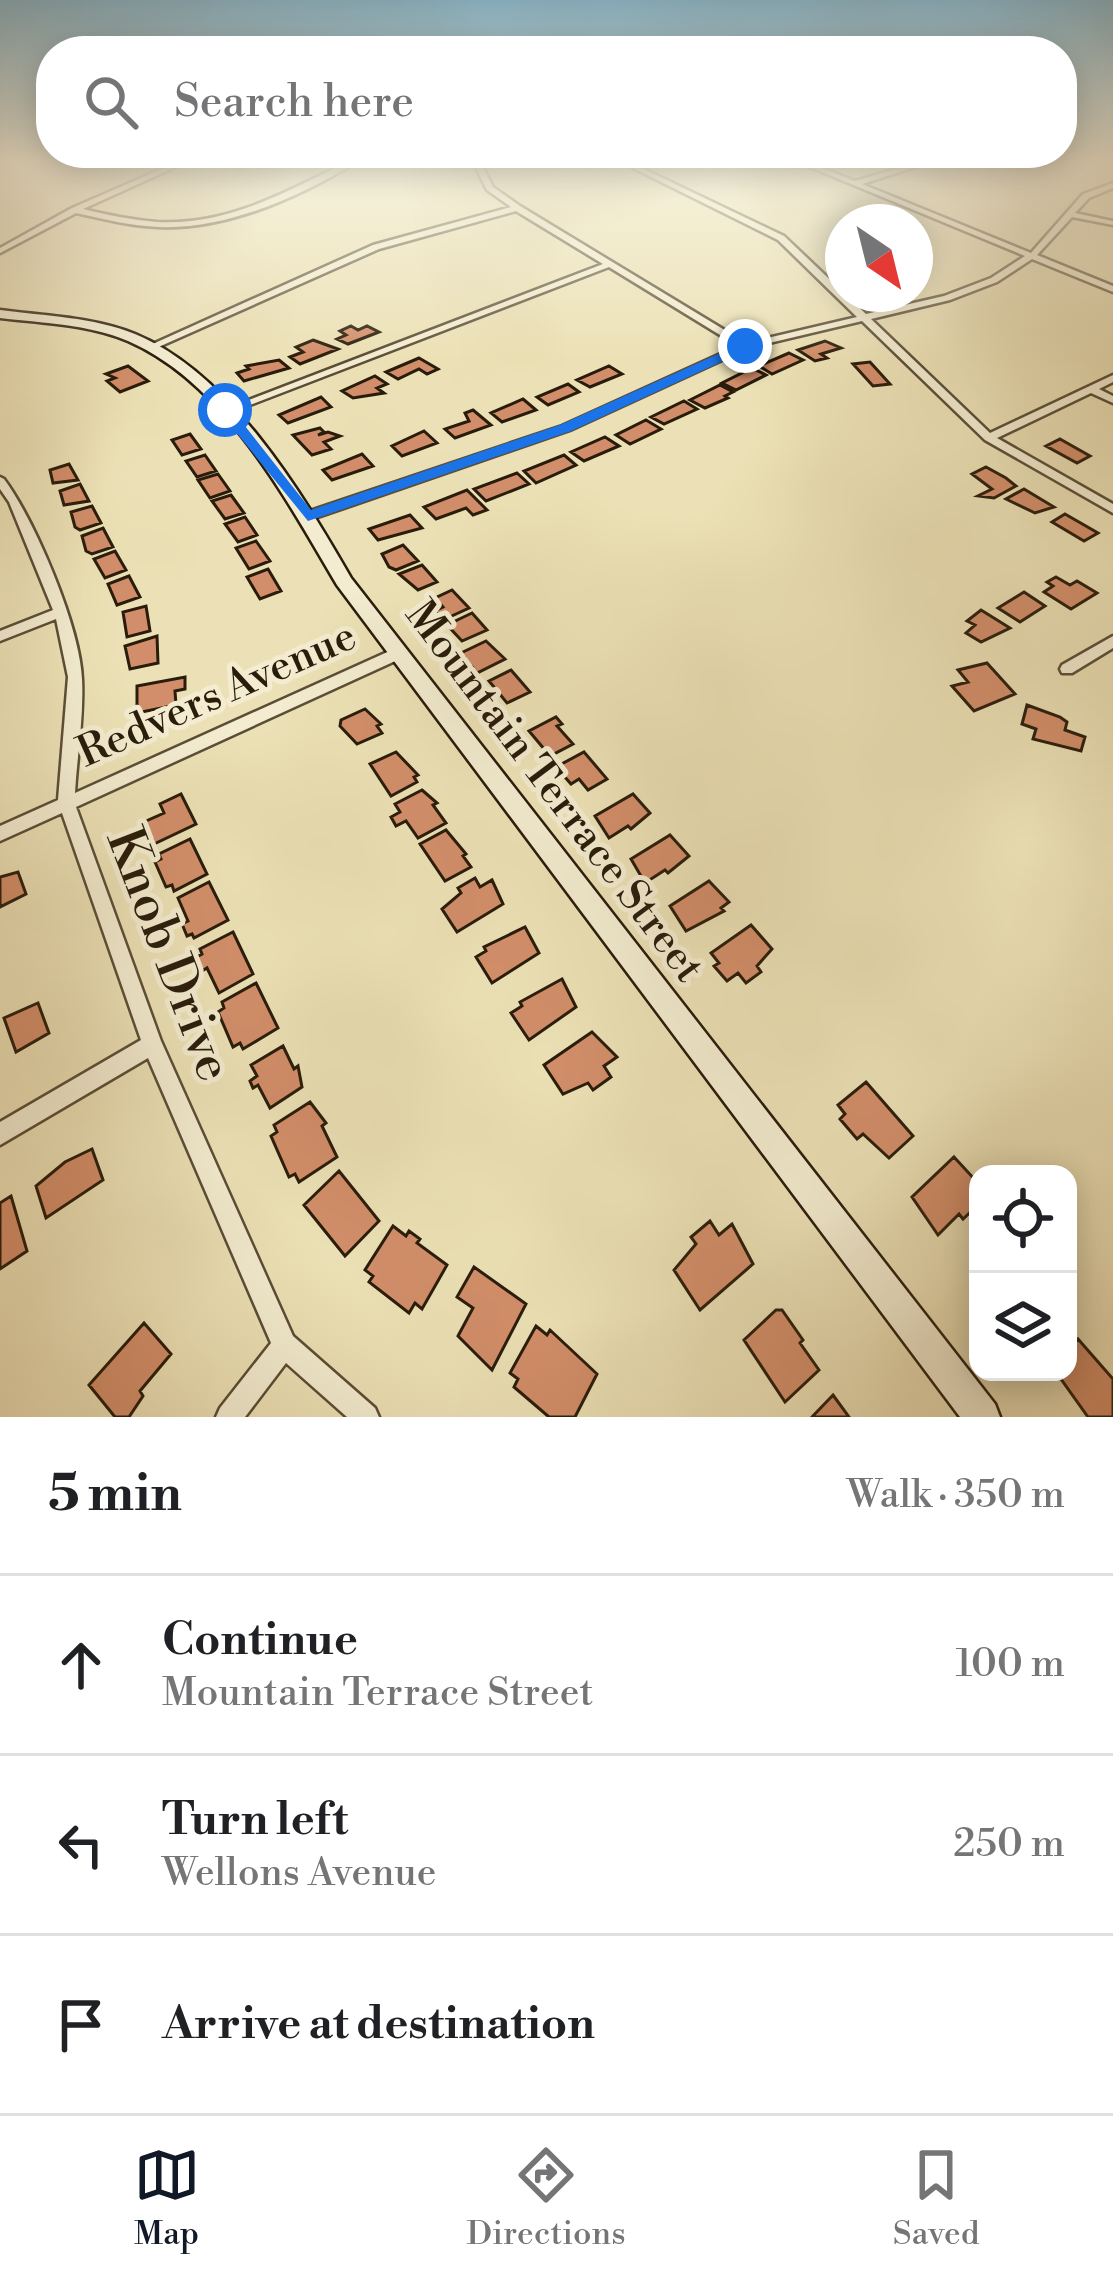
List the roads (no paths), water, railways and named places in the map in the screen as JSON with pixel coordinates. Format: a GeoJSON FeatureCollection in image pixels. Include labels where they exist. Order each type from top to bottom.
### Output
{"type":"FeatureCollection","features":[{"type":"Feature","properties":{"kind":"street"},"geometry":{"type":"LineString","coordinates":[[0,250],[45,226]]}},
{"type":"Feature","properties":{"kind":"street"},"geometry":{"type":"LineString","coordinates":[[151,347],[376,247],[451,226]]}},
{"type":"Feature","properties":{"kind":"street"},"geometry":{"type":"LineString","coordinates":[[546,226],[745,346]]}},
{"type":"Feature","properties":{"kind":"street"},"geometry":{"type":"LineString","coordinates":[[757,226],[781,238],[989,438],[1113,509]]}},
{"type":"Feature","properties":{"kind":"street"},"geometry":{"type":"LineString","coordinates":[[961,226],[1113,289]]}},
{"type":"Feature","properties":{"kind":"street"},"geometry":{"type":"LineString","coordinates":[[308,516],[566,428],[745,346],[947,298],[994,280],[1034,255],[1059,226]]}},
{"type":"Feature","properties":{"kind":"street"},"geometry":{"type":"LineString","coordinates":[[225,410],[608,265]]}},
{"type":"Feature","properties":{"kind":"street","name":"Mountain Terrace Street"},"geometry":{"type":"LineString","coordinates":[[0,314],[114,332],[151,347],[225,410],[308,516],[344,581],[982,1417]]}},
{"type":"Feature","properties":{"kind":"street"},"geometry":{"type":"LineString","coordinates":[[989,438],[1113,378]]}},
{"type":"Feature","properties":{"kind":"street"},"geometry":{"type":"LineString","coordinates":[[1090,388],[1113,400]]}},
{"type":"Feature","properties":{"kind":"street","name":"Knob Drive"},"geometry":{"type":"LineString","coordinates":[[0,481],[62,612],[75,677],[66,802],[152,1044],[284,1345],[365,1417]]}},
{"type":"Feature","properties":{"kind":"street"},"geometry":{"type":"LineString","coordinates":[[0,636],[62,612]]}},
{"type":"Feature","properties":{"kind":"street"},"geometry":{"type":"LineString","coordinates":[[1067,669],[1113,641]]}},
{"type":"Feature","properties":{"kind":"street","name":"Redvers Avenue"},"geometry":{"type":"LineString","coordinates":[[0,834],[399,653]]}},
{"type":"Feature","properties":{"kind":"street"},"geometry":{"type":"LineString","coordinates":[[0,1135],[152,1044]]}},
{"type":"Feature","properties":{"kind":"street"},"geometry":{"type":"LineString","coordinates":[[230,1417],[284,1345]]}}]}
